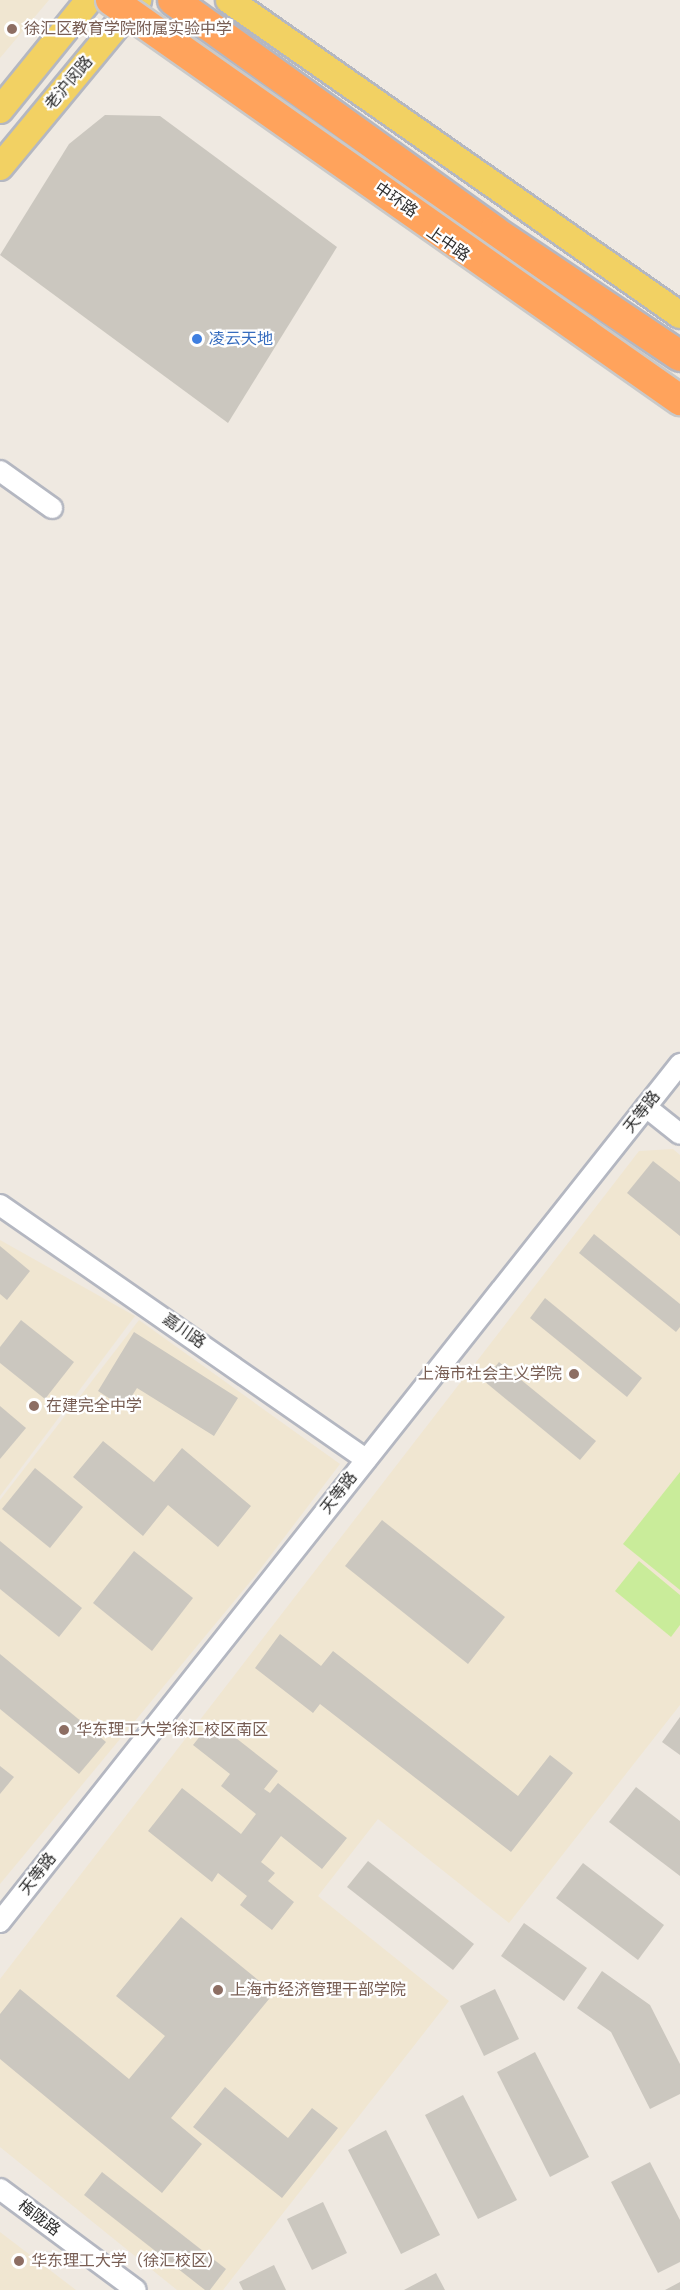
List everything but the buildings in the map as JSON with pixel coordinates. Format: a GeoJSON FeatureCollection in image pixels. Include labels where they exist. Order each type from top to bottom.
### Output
{"type":"FeatureCollection","features":[{"type":"Feature","properties":{"kind":"highway","name":"中环路"},"geometry":{"type":"LineString","coordinates":[[173,0],[494,231],[680,356]]}},
{"type":"Feature","properties":{"kind":"highway","name":"中环路"},"geometry":{"type":"LineString","coordinates":[[124,6],[680,400]]}},
{"type":"Feature","properties":{"kind":"main road"},"geometry":{"type":"LineString","coordinates":[[0,110],[89,0]]}},
{"type":"Feature","properties":{"kind":"main road","name":"上中路"},"geometry":{"type":"LineString","coordinates":[[98,0],[124,6],[680,408]]}},
{"type":"Feature","properties":{"kind":"main road"},"geometry":{"type":"LineString","coordinates":[[229,0],[680,315]]}},
{"type":"Feature","properties":{"kind":"main road","name":"老沪闵路"},"geometry":{"type":"LineString","coordinates":[[0,167],[124,6]]}},
{"type":"Feature","properties":{"kind":"street"},"geometry":{"type":"LineString","coordinates":[[0,471],[52,508]]}},
{"type":"Feature","properties":{"kind":"street","name":"天等路"},"geometry":{"type":"LineString","coordinates":[[0,1922],[680,1064]]}},
{"type":"Feature","properties":{"kind":"street"},"geometry":{"type":"LineString","coordinates":[[646,1107],[680,1134]]}},
{"type":"Feature","properties":{"kind":"street","name":"嘉川路"},"geometry":{"type":"LineString","coordinates":[[0,1205],[366,1459]]}},
{"type":"Feature","properties":{"kind":"street","name":"梅陇路"},"geometry":{"type":"LineString","coordinates":[[0,2189],[136,2290]]}},
{"type":"Feature","properties":{"kind":"shaded area","name":"徐汇区教育学院附属实验中学"},"geometry":{"type":"Polygon","coordinates":[[[0,0],[49,0],[0,58],[0,0]]]}},
{"type":"Feature","properties":{"kind":"shaded area"},"geometry":{"type":"Polygon","coordinates":[[[673,1149],[680,1155],[680,1705],[509,1923],[378,1819],[318,1896],[449,2001],[223,2290],[177,2290],[0,2147],[0,1979],[639,1151],[673,1149]]]}},
{"type":"Feature","properties":{"kind":"shaded area","name":"在建完全中学"},"geometry":{"type":"Polygon","coordinates":[[[0,1240],[135,1316],[0,1496],[0,1240]]]}},
{"type":"Feature","properties":{"kind":"shaded area","name":"华东理工大学徐汇校区南区"},"geometry":{"type":"Polygon","coordinates":[[[139,1320],[340,1464],[255,1576],[0,1884],[0,1500],[139,1320]]]}},
{"type":"Feature","properties":{"kind":"shaded area","name":"华东理工大学（徐汇校区）"},"geometry":{"type":"Polygon","coordinates":[[[0,2232],[76,2290],[0,2290],[0,2232]]]}},
{"type":"Feature","properties":{"kind":"green space"},"geometry":{"type":"Polygon","coordinates":[[[680,1472],[680,1590],[623,1544],[680,1472]]]}},
{"type":"Feature","properties":{"kind":"green space"},"geometry":{"type":"Polygon","coordinates":[[[639,1561],[680,1595],[680,1625],[671,1637],[615,1591],[639,1561]]]}},
{"type":"Feature","properties":{"kind":"place","name":"徐汇区教育学院附属实验中学"},"geometry":{"type":"Point","coordinates":[12,29]}},
{"type":"Feature","properties":{"kind":"place","name":"凌云天地"},"geometry":{"type":"Point","coordinates":[197,339]}},
{"type":"Feature","properties":{"kind":"place","name":"上海市社会主义学院"},"geometry":{"type":"Point","coordinates":[574,1374]}},
{"type":"Feature","properties":{"kind":"place","name":"在建完全中学"},"geometry":{"type":"Point","coordinates":[34,1406]}},
{"type":"Feature","properties":{"kind":"place","name":"华东理工大学徐汇校区南区"},"geometry":{"type":"Point","coordinates":[64,1730]}},
{"type":"Feature","properties":{"kind":"place","name":"上海市经济管理干部学院"},"geometry":{"type":"Point","coordinates":[218,1990]}},
{"type":"Feature","properties":{"kind":"place","name":"华东理工大学（徐汇校区）"},"geometry":{"type":"Point","coordinates":[19,2261]}}]}
